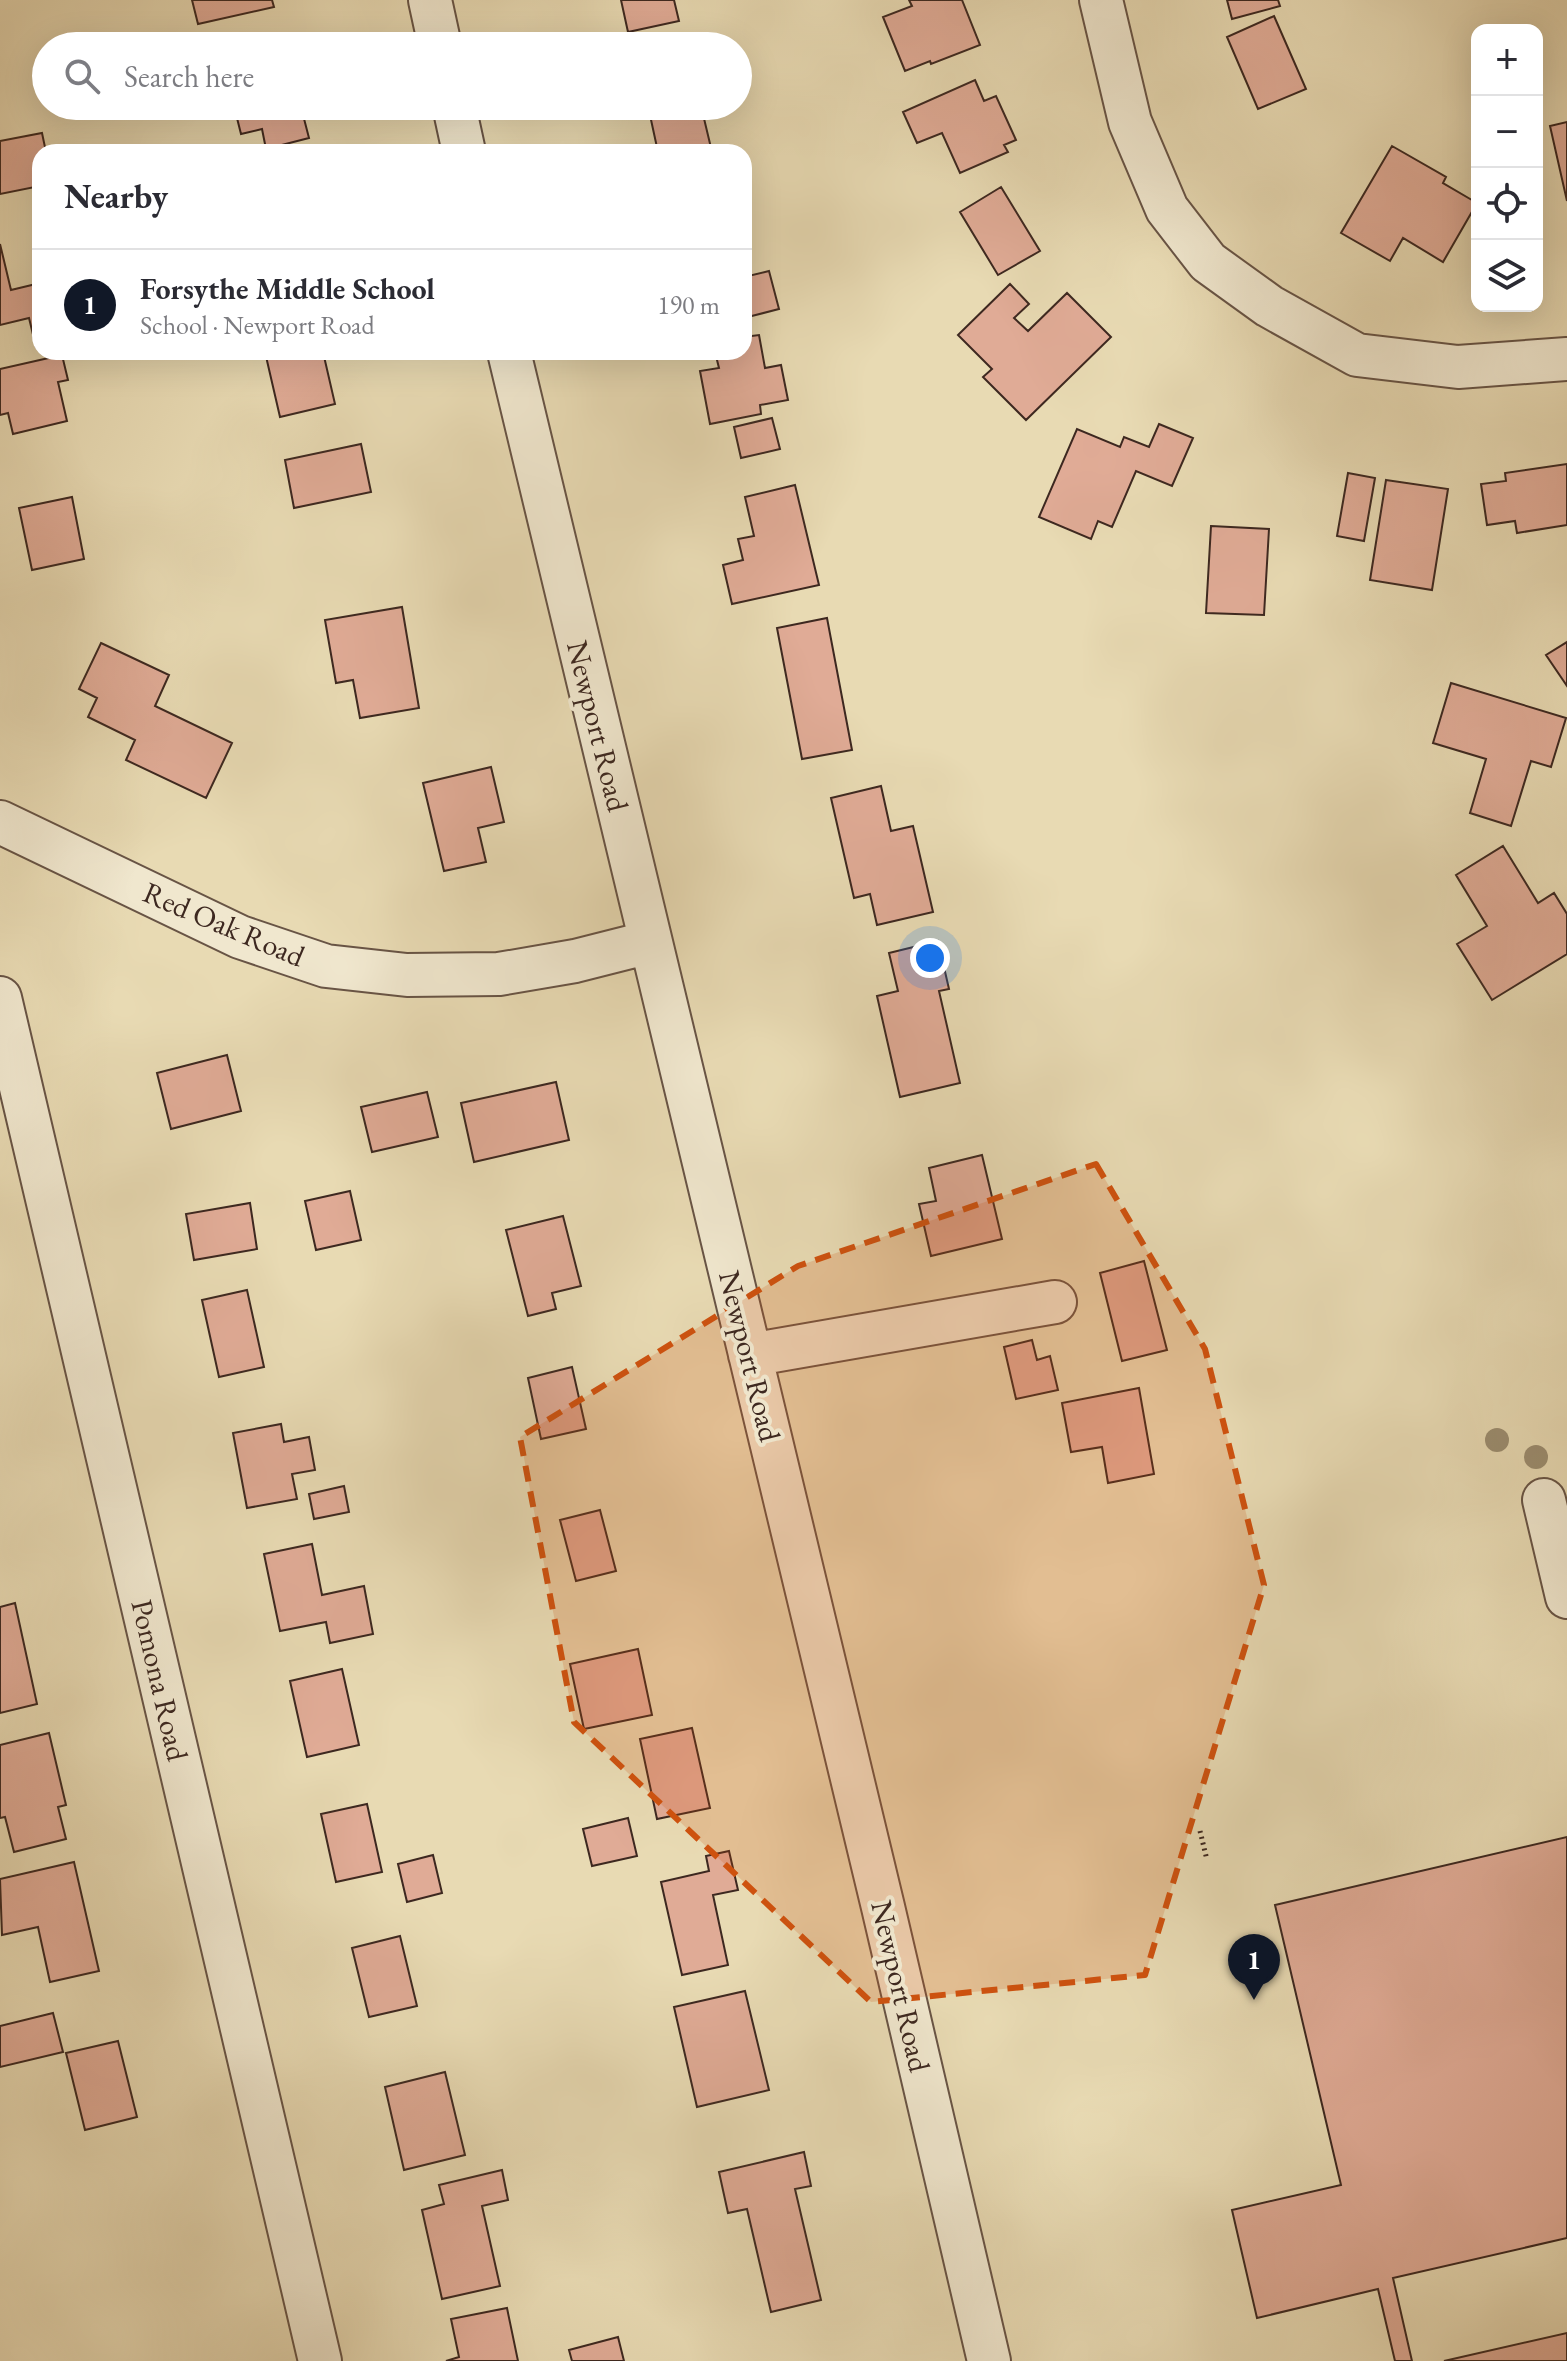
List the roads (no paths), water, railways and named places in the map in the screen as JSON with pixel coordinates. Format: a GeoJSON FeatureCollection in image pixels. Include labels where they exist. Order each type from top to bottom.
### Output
{"type":"FeatureCollection","features":[{"type":"Feature","properties":{"kind":"street"},"geometry":{"type":"LineString","coordinates":[[430,0],[437,32]]}},
{"type":"Feature","properties":{"kind":"street"},"geometry":{"type":"LineString","coordinates":[[1101,0],[1130,122],[1167,209],[1208,262],[1269,306],[1357,355],[1458,367],[1567,359]]}},
{"type":"Feature","properties":{"kind":"street"},"geometry":{"type":"LineString","coordinates":[[457,120],[462,144]]}},
{"type":"Feature","properties":{"kind":"street","name":"Newport Road"},"geometry":{"type":"LineString","coordinates":[[511,360],[989,2361]]}},
{"type":"Feature","properties":{"kind":"street","name":"Red Oak Road"},"geometry":{"type":"LineString","coordinates":[[0,822],[240,937],[326,966],[407,975],[499,974],[575,961],[650,942]]}},
{"type":"Feature","properties":{"kind":"street","name":"Pomona Road"},"geometry":{"type":"LineString","coordinates":[[0,998],[320,2361]]}},
{"type":"Feature","properties":{"kind":"street"},"geometry":{"type":"LineString","coordinates":[[750,1355],[1055,1302]]}},
{"type":"Feature","properties":{"kind":"street"},"geometry":{"type":"LineString","coordinates":[[1544,1500],[1567,1597]]}},
{"type":"Feature","properties":{"kind":"place","name":"Forsythe Middle School"},"geometry":{"type":"Point","coordinates":[1254,2000]}}]}
